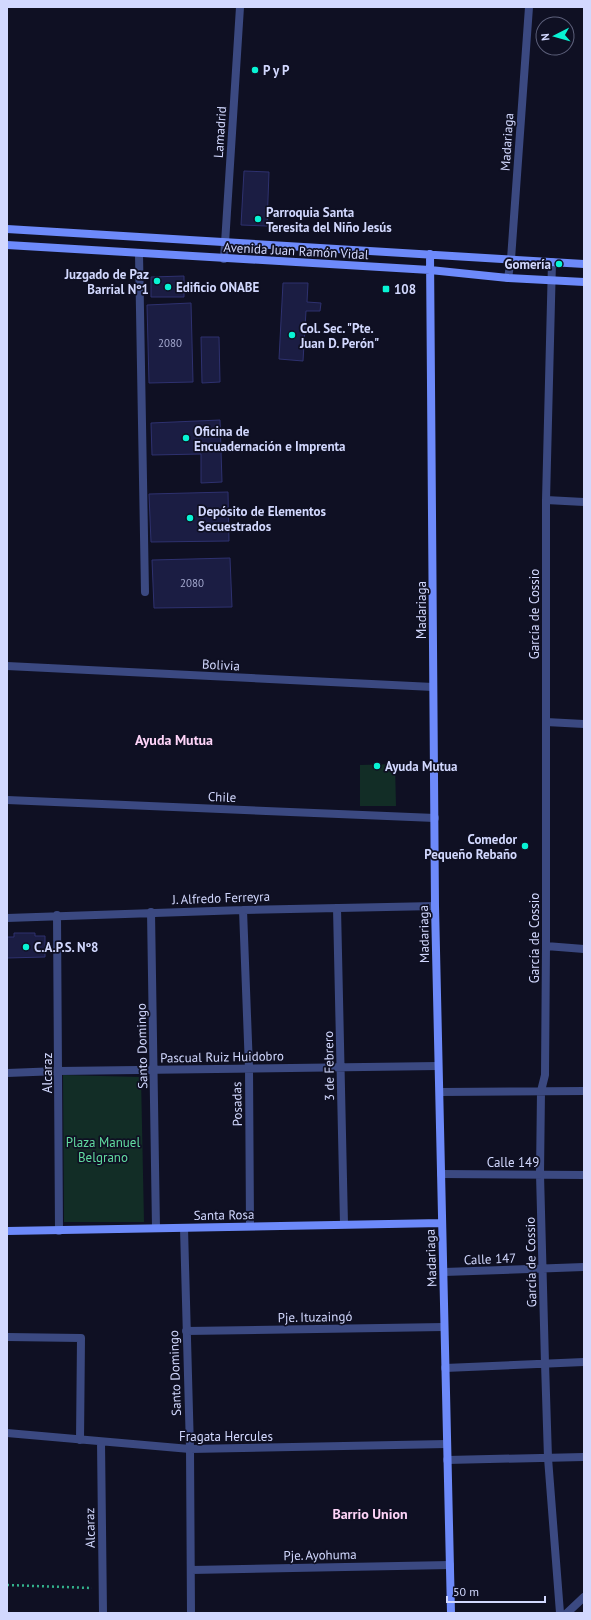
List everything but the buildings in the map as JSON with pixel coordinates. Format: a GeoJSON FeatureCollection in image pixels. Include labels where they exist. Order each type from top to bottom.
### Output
{"type":"FeatureCollection","features":[{"type":"Feature","properties":{"kind":"street","name":"Lamadrid"},"geometry":{"type":"LineString","coordinates":[[224,259],[240,7]]}},
{"type":"Feature","properties":{"kind":"street","name":"Madariaga"},"geometry":{"type":"LineString","coordinates":[[508,278],[511,259],[529,7]]}},
{"type":"Feature","properties":{"kind":"street","name":"Avenida Juan Ramón Vidal"},"geometry":{"type":"LineString","coordinates":[[7,229],[584,264]]}},
{"type":"Feature","properties":{"kind":"street","name":"Avenida Juan Ramón Vidal"},"geometry":{"type":"LineString","coordinates":[[7,245],[430,270],[508,278],[584,282]]}},
{"type":"Feature","properties":{"kind":"street"},"geometry":{"type":"LineString","coordinates":[[139,254],[145,592]]}},
{"type":"Feature","properties":{"kind":"street","name":"Madariaga"},"geometry":{"type":"LineString","coordinates":[[430,254],[435,906],[451,1613]]}},
{"type":"Feature","properties":{"kind":"street","name":"García de Cossio"},"geometry":{"type":"LineString","coordinates":[[552,262],[546,500],[545,1074],[541,1091],[540,1174],[548,1458],[560,1613]]}},
{"type":"Feature","properties":{"kind":"street"},"geometry":{"type":"LineString","coordinates":[[546,500],[584,502]]}},
{"type":"Feature","properties":{"kind":"street","name":"Bolivia"},"geometry":{"type":"LineString","coordinates":[[7,666],[433,687]]}},
{"type":"Feature","properties":{"kind":"street"},"geometry":{"type":"LineString","coordinates":[[546,722],[584,724]]}},
{"type":"Feature","properties":{"kind":"street","name":"Chile"},"geometry":{"type":"LineString","coordinates":[[7,800],[435,818]]}},
{"type":"Feature","properties":{"kind":"street","name":"J. Alfredo Ferreyra"},"geometry":{"type":"LineString","coordinates":[[7,918],[151,912],[435,906]]}},
{"type":"Feature","properties":{"kind":"street","name":"3 de Febrero"},"geometry":{"type":"LineString","coordinates":[[336,908],[344,1224]]}},
{"type":"Feature","properties":{"kind":"street","name":"Posadas"},"geometry":{"type":"LineString","coordinates":[[243,910],[249,1068],[250,1226]]}},
{"type":"Feature","properties":{"kind":"street","name":"Santo Domingo"},"geometry":{"type":"LineString","coordinates":[[151,912],[156,1228]]}},
{"type":"Feature","properties":{"kind":"street","name":"Alcaraz"},"geometry":{"type":"LineString","coordinates":[[57,916],[60,1231]]}},
{"type":"Feature","properties":{"kind":"street"},"geometry":{"type":"LineString","coordinates":[[546,946],[584,949]]}},
{"type":"Feature","properties":{"kind":"street","name":"Pascual Ruiz Huidobro"},"geometry":{"type":"LineString","coordinates":[[7,1074],[59,1071],[438,1066]]}},
{"type":"Feature","properties":{"kind":"street"},"geometry":{"type":"LineString","coordinates":[[440,1092],[584,1091]]}},
{"type":"Feature","properties":{"kind":"street","name":"Calle 149"},"geometry":{"type":"LineString","coordinates":[[442,1174],[584,1175]]}},
{"type":"Feature","properties":{"kind":"street","name":"Santa Rosa"},"geometry":{"type":"LineString","coordinates":[[7,1231],[344,1224],[442,1224]]}},
{"type":"Feature","properties":{"kind":"street","name":"Santo Domingo"},"geometry":{"type":"LineString","coordinates":[[184,1228],[190,1449],[191,1613]]}},
{"type":"Feature","properties":{"kind":"street","name":"Calle 147"},"geometry":{"type":"LineString","coordinates":[[444,1272],[584,1267]]}},
{"type":"Feature","properties":{"kind":"street","name":"Pje. Ituzaingó"},"geometry":{"type":"LineString","coordinates":[[186,1331],[444,1327]]}},
{"type":"Feature","properties":{"kind":"street"},"geometry":{"type":"LineString","coordinates":[[7,1337],[81,1338],[80,1440]]}},
{"type":"Feature","properties":{"kind":"street"},"geometry":{"type":"LineString","coordinates":[[445,1368],[584,1362]]}},
{"type":"Feature","properties":{"kind":"street","name":"Fragata Hercules"},"geometry":{"type":"LineString","coordinates":[[7,1433],[190,1449],[447,1444]]}},
{"type":"Feature","properties":{"kind":"street","name":"Alcaraz"},"geometry":{"type":"LineString","coordinates":[[101,1442],[103,1613]]}},
{"type":"Feature","properties":{"kind":"street"},"geometry":{"type":"LineString","coordinates":[[447,1460],[584,1457]]}},
{"type":"Feature","properties":{"kind":"street","name":"Pje. Ayohuma"},"geometry":{"type":"LineString","coordinates":[[191,1570],[450,1565]]}},
{"type":"Feature","properties":{"kind":"street"},"geometry":{"type":"LineString","coordinates":[[567,1613],[584,1597]]}},
{"type":"Feature","properties":{"kind":"path"},"geometry":{"type":"LineString","coordinates":[[7,1585],[103,1588]]}},
{"type":"Feature","properties":{"kind":"green space"},"geometry":{"type":"Polygon","coordinates":[[[395,764],[396,806],[360,806],[360,765],[395,764]]]}},
{"type":"Feature","properties":{"kind":"green space","name":"Plaza Manuel Belgrano"},"geometry":{"type":"Polygon","coordinates":[[[63,1075],[141,1077],[144,1222],[64,1222],[63,1075]]]}},
{"type":"Feature","properties":{"kind":"place","name":"P y P"},"geometry":{"type":"Point","coordinates":[255,70]}},
{"type":"Feature","properties":{"kind":"place","name":"Parroquia Santa Teresita del Niño Jesús"},"geometry":{"type":"Point","coordinates":[258,219]}},
{"type":"Feature","properties":{"kind":"place","name":"Gomería"},"geometry":{"type":"Point","coordinates":[559,264]}},
{"type":"Feature","properties":{"kind":"place","name":"Juzgado de Paz Barrial Nº1"},"geometry":{"type":"Point","coordinates":[157,281]}},
{"type":"Feature","properties":{"kind":"place","name":"Edificio ONABE"},"geometry":{"type":"Point","coordinates":[168,287]}},
{"type":"Feature","properties":{"kind":"place","name":"108"},"geometry":{"type":"Point","coordinates":[386,289]}},
{"type":"Feature","properties":{"kind":"place","name":"Col. Sec. \"Pte. Juan D. Perón\""},"geometry":{"type":"Point","coordinates":[292,335]}},
{"type":"Feature","properties":{"kind":"place","name":"Oficina de Encuadernación e Imprenta"},"geometry":{"type":"Point","coordinates":[186,438]}},
{"type":"Feature","properties":{"kind":"place","name":"Depósito de Elementos Secuestrados"},"geometry":{"type":"Point","coordinates":[190,518]}},
{"type":"Feature","properties":{"kind":"place","name":"Ayuda Mutua"},"geometry":{"type":"Point","coordinates":[377,766]}},
{"type":"Feature","properties":{"kind":"place","name":"Comedor Pequeño Rebaño"},"geometry":{"type":"Point","coordinates":[525,846]}},
{"type":"Feature","properties":{"kind":"place","name":"C.A.P.S. Nº8"},"geometry":{"type":"Point","coordinates":[26,947]}},
{"type":"Feature","properties":{"kind":"district","name":"Ayuda Mutua"},"geometry":{"type":"Point","coordinates":[174,740]}},
{"type":"Feature","properties":{"kind":"district","name":"Barrio Union"},"geometry":{"type":"Point","coordinates":[370,1514]}}]}
